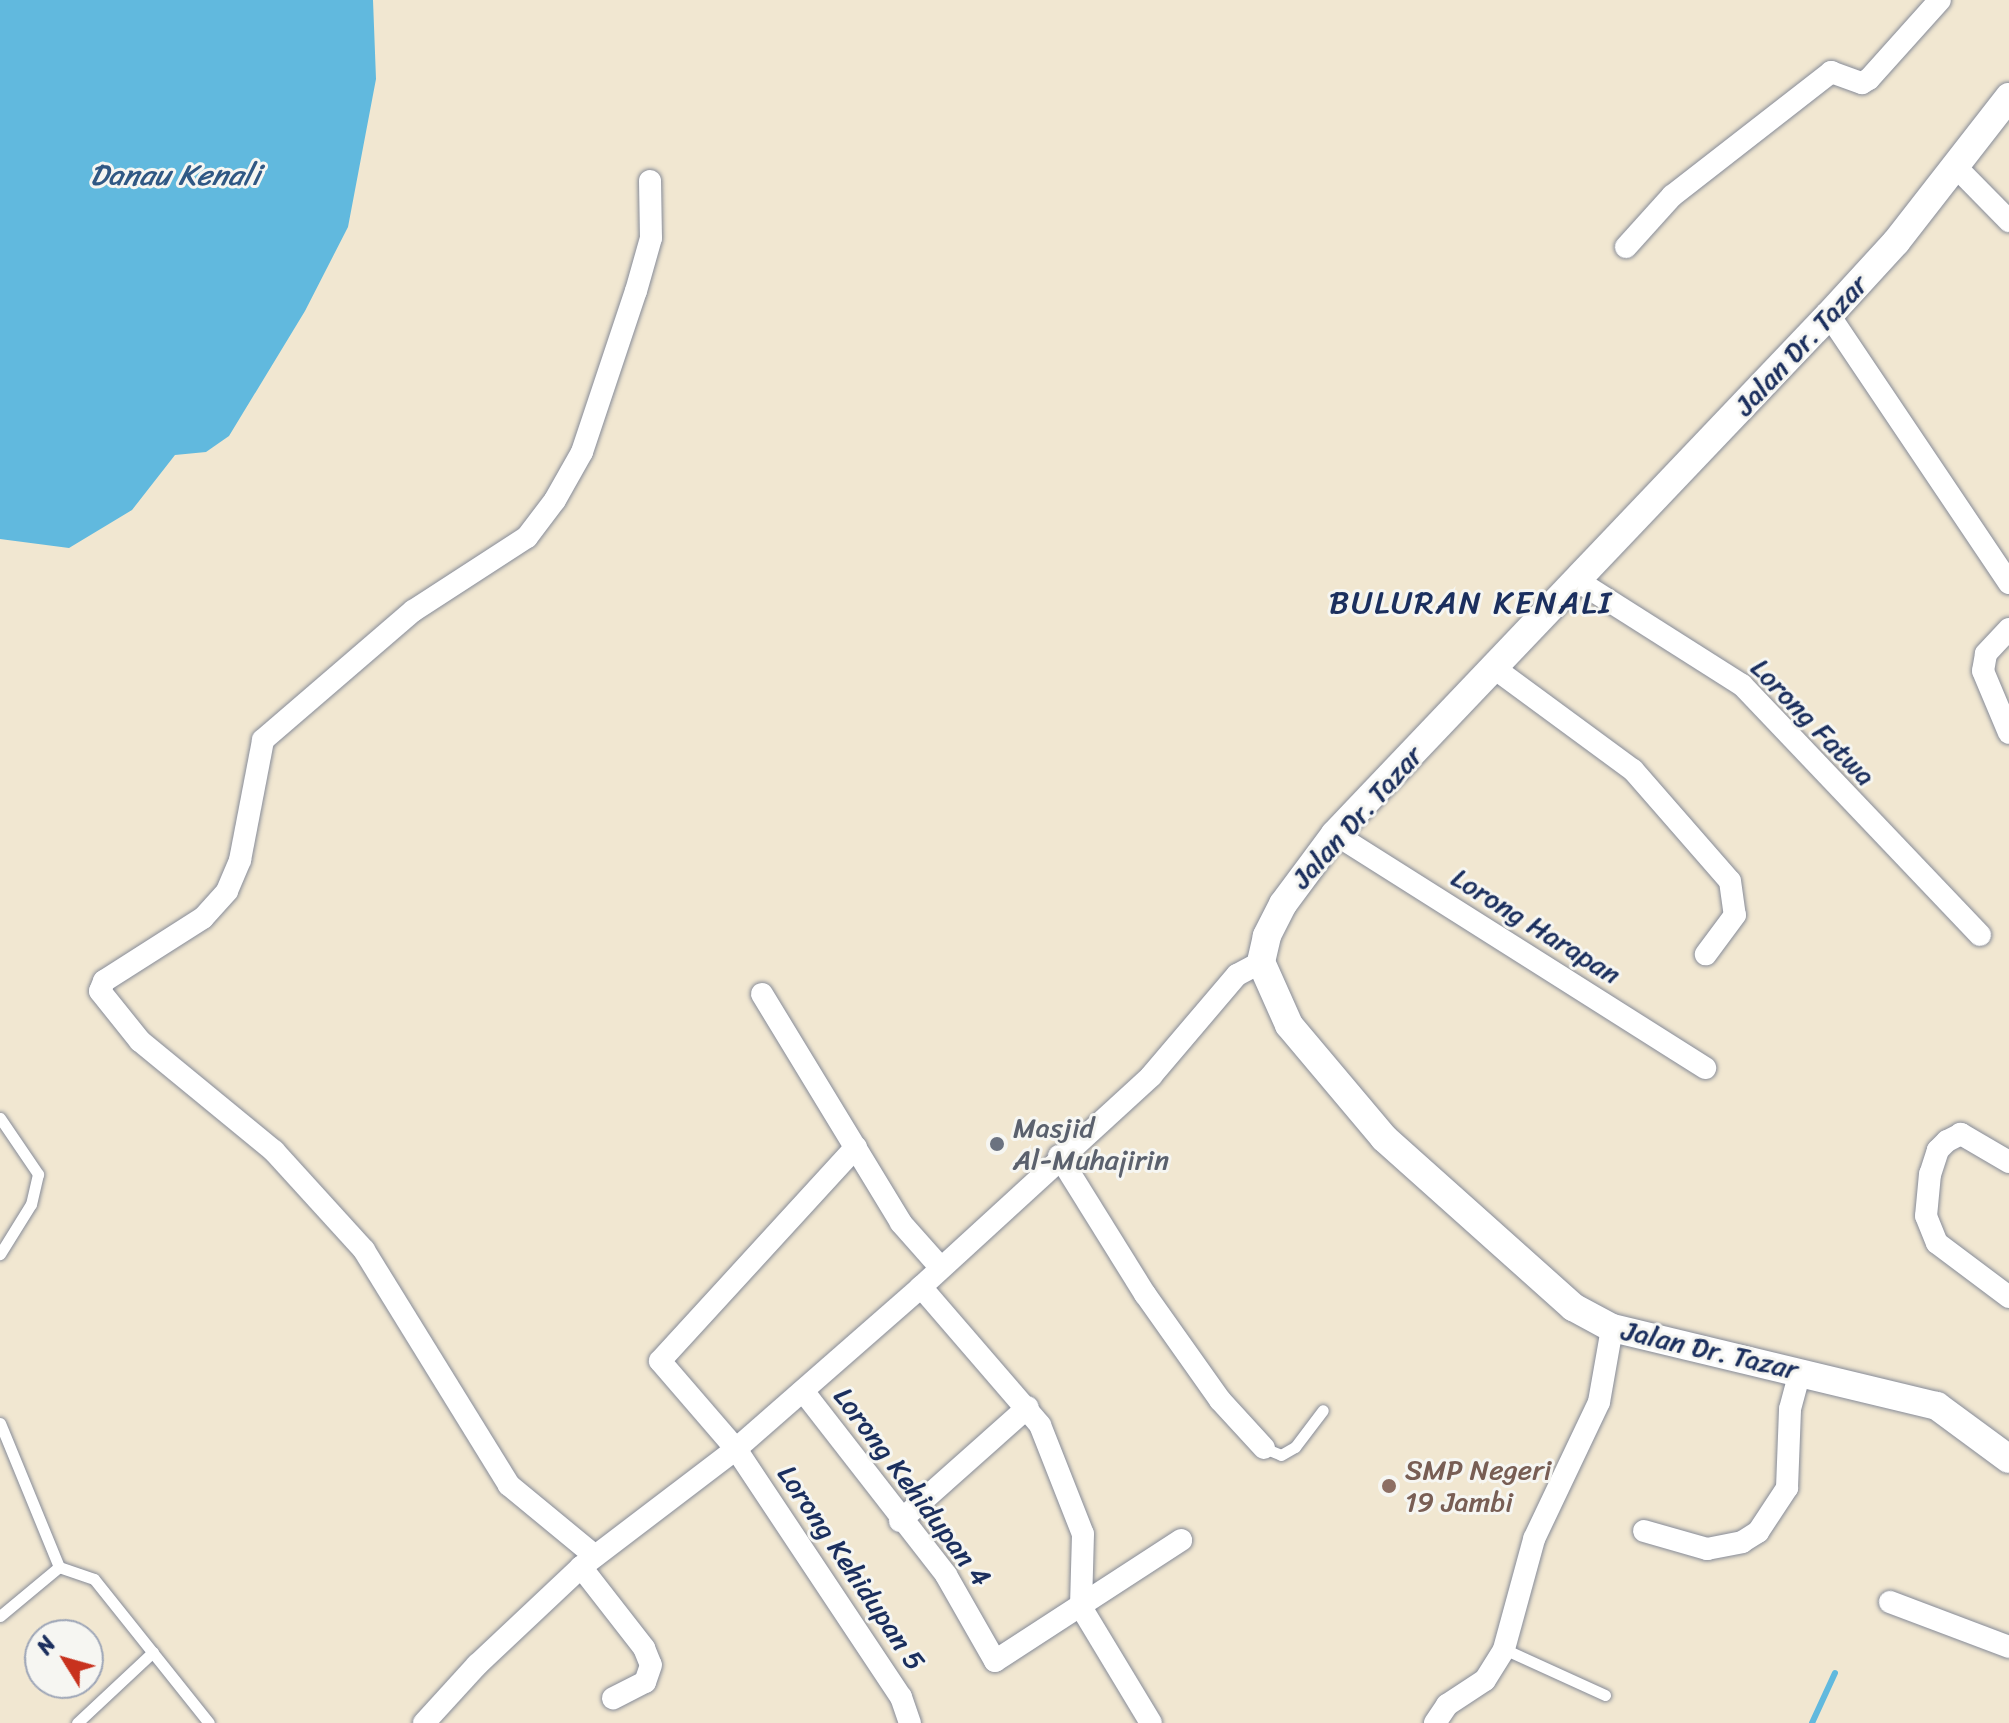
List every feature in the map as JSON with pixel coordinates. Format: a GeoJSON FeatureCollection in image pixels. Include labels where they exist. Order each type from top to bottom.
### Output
{"type":"FeatureCollection","features":[{"type":"Feature","properties":{"kind":"street"},"geometry":{"type":"LineString","coordinates":[[1626,247],[1672,196],[1831,72],[1862,83],[1869,79],[1940,0]]}},
{"type":"Feature","properties":{"kind":"street","name":"Jalan Dr. Tazar"},"geometry":{"type":"LineString","coordinates":[[2009,97],[1956,167],[1829,315],[1335,834],[1283,904],[1267,936],[1261,962],[1289,1025],[1384,1138],[1562,1297],[1612,1328],[1937,1406],[2009,1459]]}},
{"type":"Feature","properties":{"kind":"street"},"geometry":{"type":"LineString","coordinates":[[1956,167],[2009,221]]}},
{"type":"Feature","properties":{"kind":"street"},"geometry":{"type":"LineString","coordinates":[[613,1698],[645,1682],[651,1665],[644,1648],[588,1562],[509,1485],[354,1239],[274,1151],[140,1041],[100,991],[104,981],[203,918],[227,891],[240,860],[263,740],[413,611],[519,544],[555,500],[582,452],[636,291],[651,238],[650,181]]}},
{"type":"Feature","properties":{"kind":"street"},"geometry":{"type":"LineString","coordinates":[[1829,315],[2009,583]]}},
{"type":"Feature","properties":{"kind":"street","name":"Lorong Fatwa"},"geometry":{"type":"LineString","coordinates":[[1578,581],[1742,685],[1867,822],[1980,935]]}},
{"type":"Feature","properties":{"kind":"street"},"geometry":{"type":"LineString","coordinates":[[2009,629],[1986,654],[1983,671],[2009,733]]}},
{"type":"Feature","properties":{"kind":"street"},"geometry":{"type":"LineString","coordinates":[[1494,668],[1633,770],[1730,881],[1735,915],[1706,954]]}},
{"type":"Feature","properties":{"kind":"street","name":"Lorong Harapan"},"geometry":{"type":"LineString","coordinates":[[1335,834],[1705,1068]]}},
{"type":"Feature","properties":{"kind":"street"},"geometry":{"type":"LineString","coordinates":[[424,1723],[477,1665],[588,1562],[736,1449],[921,1287],[1059,1156],[1151,1076],[1237,975],[1261,962]]}},
{"type":"Feature","properties":{"kind":"street"},"geometry":{"type":"LineString","coordinates":[[762,994],[901,1223],[941,1268]]}},
{"type":"Feature","properties":{"kind":"street"},"geometry":{"type":"LineString","coordinates":[[2009,1162],[1961,1134],[1947,1141],[1938,1150],[1930,1174],[1926,1216],[1937,1243],[2009,1297]]}},
{"type":"Feature","properties":{"kind":"street","name":"Lorong Kehidupan 5"},"geometry":{"type":"LineString","coordinates":[[856,1147],[732,1289],[662,1357],[667,1375],[736,1449],[901,1697],[910,1723]]}},
{"type":"Feature","properties":{"kind":"street"},"geometry":{"type":"LineString","coordinates":[[1059,1156],[1153,1306],[1220,1400],[1264,1448]]}},
{"type":"Feature","properties":{"kind":"street"},"geometry":{"type":"LineString","coordinates":[[921,1287],[1028,1407],[1049,1445],[1083,1534],[1081,1607],[1151,1723]]}},
{"type":"Feature","properties":{"kind":"street"},"geometry":{"type":"LineString","coordinates":[[1435,1723],[1447,1705],[1485,1680],[1504,1649],[1534,1539],[1599,1402],[1612,1328]]}},
{"type":"Feature","properties":{"kind":"street"},"geometry":{"type":"LineString","coordinates":[[1644,1531],[1707,1549],[1742,1542],[1758,1532],[1787,1488],[1790,1409],[1800,1371]]}},
{"type":"Feature","properties":{"kind":"street","name":"Lorong Kehidupan 4"},"geometry":{"type":"LineString","coordinates":[[803,1391],[900,1521],[946,1575],[995,1661],[1081,1607]]}},
{"type":"Feature","properties":{"kind":"street"},"geometry":{"type":"LineString","coordinates":[[900,1521],[1028,1407]]}},
{"type":"Feature","properties":{"kind":"street"},"geometry":{"type":"LineString","coordinates":[[1081,1607],[1181,1540]]}},
{"type":"Feature","properties":{"kind":"street"},"geometry":{"type":"LineString","coordinates":[[1890,1602],[2009,1647]]}},
{"type":"Feature","properties":{"kind":"lane"},"geometry":{"type":"LineString","coordinates":[[0,1118],[38,1174],[31,1204],[0,1254]]}},
{"type":"Feature","properties":{"kind":"lane"},"geometry":{"type":"LineString","coordinates":[[1264,1448],[1281,1455],[1295,1447],[1323,1410]]}},
{"type":"Feature","properties":{"kind":"lane"},"geometry":{"type":"LineString","coordinates":[[0,1423],[59,1567],[94,1579],[209,1723]]}},
{"type":"Feature","properties":{"kind":"lane"},"geometry":{"type":"LineString","coordinates":[[0,1616],[59,1567]]}},
{"type":"Feature","properties":{"kind":"lane"},"geometry":{"type":"LineString","coordinates":[[1504,1649],[1605,1695]]}},
{"type":"Feature","properties":{"kind":"lane"},"geometry":{"type":"LineString","coordinates":[[77,1723],[153,1652]]}},
{"type":"Feature","properties":{"kind":"water","name":"Danau Kenali"},"geometry":{"type":"Polygon","coordinates":[[[0,0],[373,0],[376,79],[348,227],[305,311],[229,436],[206,452],[175,455],[132,510],[69,548],[0,539],[0,0]]]}},
{"type":"Feature","properties":{"kind":"waterway"},"geometry":{"type":"LineString","coordinates":[[1812,1723],[1835,1673]]}},
{"type":"Feature","properties":{"kind":"place","name":"Masjid Al-Muhajirin"},"geometry":{"type":"Point","coordinates":[997,1144]}},
{"type":"Feature","properties":{"kind":"place","name":"SMP Negeri 19 Jambi"},"geometry":{"type":"Point","coordinates":[1389,1486]}},
{"type":"Feature","properties":{"kind":"district","name":"BULURAN KENALI"},"geometry":{"type":"Point","coordinates":[1471,603]}}]}
